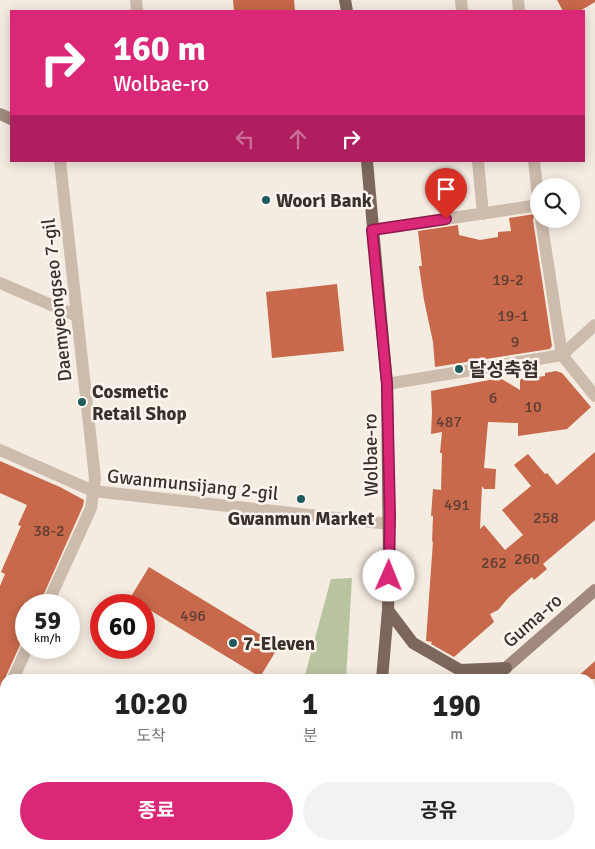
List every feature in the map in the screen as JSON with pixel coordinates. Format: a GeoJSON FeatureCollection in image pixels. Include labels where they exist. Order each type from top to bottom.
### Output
{"type":"FeatureCollection","features":[{"type":"Feature","properties":{"kind":"main road","name":"Wolbae-ro"},"geometry":{"type":"LineString","coordinates":[[367,162],[387,384],[390,524],[388,610],[382,674]]}},
{"type":"Feature","properties":{"kind":"main road","name":"Guma-ro"},"geometry":{"type":"LineString","coordinates":[[499,674],[595,590]]}},
{"type":"Feature","properties":{"kind":"main road"},"geometry":{"type":"LineString","coordinates":[[388,610],[413,643],[460,670],[506,668]]}},
{"type":"Feature","properties":{"kind":"street","name":"Daemyeongseo 7-gil"},"geometry":{"type":"LineString","coordinates":[[51,594],[91,508],[95,478],[60,162]]}},
{"type":"Feature","properties":{"kind":"street"},"geometry":{"type":"LineString","coordinates":[[478,162],[483,214]]}},
{"type":"Feature","properties":{"kind":"street"},"geometry":{"type":"LineString","coordinates":[[534,162],[536,178]]}},
{"type":"Feature","properties":{"kind":"street"},"geometry":{"type":"LineString","coordinates":[[372,230],[530,206]]}},
{"type":"Feature","properties":{"kind":"street"},"geometry":{"type":"LineString","coordinates":[[542,228],[562,355],[595,396]]}},
{"type":"Feature","properties":{"kind":"street"},"geometry":{"type":"LineString","coordinates":[[0,283],[77,316]]}},
{"type":"Feature","properties":{"kind":"street"},"geometry":{"type":"LineString","coordinates":[[387,384],[562,355],[595,326]]}},
{"type":"Feature","properties":{"kind":"street","name":"Gwanmunsijang 2-gil"},"geometry":{"type":"LineString","coordinates":[[0,450],[93,492],[390,524]]}},
{"type":"Feature","properties":{"kind":"street"},"geometry":{"type":"LineString","coordinates":[[15,674],[22,659]]}},
{"type":"Feature","properties":{"kind":"green space"},"geometry":{"type":"Polygon","coordinates":[[[352,578],[346,674],[305,674],[331,579],[352,578]]]}},
{"type":"Feature","properties":{"kind":"building"},"geometry":{"type":"Polygon","coordinates":[[[233,0],[294,0],[295,10],[234,10],[233,0]]]}},
{"type":"Feature","properties":{"kind":"building"},"geometry":{"type":"Polygon","coordinates":[[[557,0],[595,0],[595,2],[582,10],[562,10],[557,0]]]}},
{"type":"Feature","properties":{"kind":"building"},"geometry":{"type":"Polygon","coordinates":[[[530,215],[530,228],[534,228],[552,346],[550,349],[435,367],[433,342],[419,266],[422,266],[418,231],[458,225],[459,235],[480,240],[498,237],[498,232],[511,231],[509,218],[530,215]]]}},
{"type":"Feature","properties":{"kind":"building"},"geometry":{"type":"Polygon","coordinates":[[[337,284],[344,351],[272,358],[266,292],[337,284]]]}},
{"type":"Feature","properties":{"kind":"building"},"geometry":{"type":"Polygon","coordinates":[[[556,371],[562,373],[591,407],[567,429],[518,436],[518,423],[488,422],[484,468],[496,469],[495,489],[484,489],[482,486],[480,529],[484,525],[505,550],[523,535],[502,510],[531,486],[514,465],[528,454],[557,485],[595,452],[595,520],[543,564],[547,569],[534,580],[532,577],[509,597],[498,610],[490,614],[494,622],[454,657],[431,644],[432,642],[426,641],[433,541],[433,516],[431,516],[433,489],[441,490],[442,453],[440,453],[442,432],[431,434],[431,391],[500,378],[520,390],[520,379],[545,376],[545,373],[556,371]]]}},
{"type":"Feature","properties":{"kind":"building"},"geometry":{"type":"Polygon","coordinates":[[[0,461],[60,487],[84,500],[44,594],[15,594],[15,656],[7,674],[0,674],[0,586],[5,574],[1,572],[21,526],[18,525],[27,505],[0,493],[0,461]]]}},
{"type":"Feature","properties":{"kind":"building"},"geometry":{"type":"Polygon","coordinates":[[[149,567],[279,646],[262,674],[255,674],[155,613],[155,594],[132,594],[149,567]]]}},
{"type":"Feature","properties":{"kind":"building"},"geometry":{"type":"Polygon","coordinates":[[[595,661],[595,674],[581,674],[595,661]]]}},
{"type":"Feature","properties":{"kind":"place","name":"Woori Bank"},"geometry":{"type":"Point","coordinates":[266,200]}},
{"type":"Feature","properties":{"kind":"place","name":"달성축협"},"geometry":{"type":"Point","coordinates":[459,369]}},
{"type":"Feature","properties":{"kind":"place","name":"Cosmetic Retail Shop"},"geometry":{"type":"Point","coordinates":[82,402]}},
{"type":"Feature","properties":{"kind":"place","name":"Gwanmun Market"},"geometry":{"type":"Point","coordinates":[301,499]}},
{"type":"Feature","properties":{"kind":"place","name":"7-Eleven"},"geometry":{"type":"Point","coordinates":[233,643]}},
{"type":"Feature","properties":{"kind":"route"},"geometry":{"type":"LineString","coordinates":[[389,576],[390,515],[387,384],[372,230],[446,219]]}}]}
